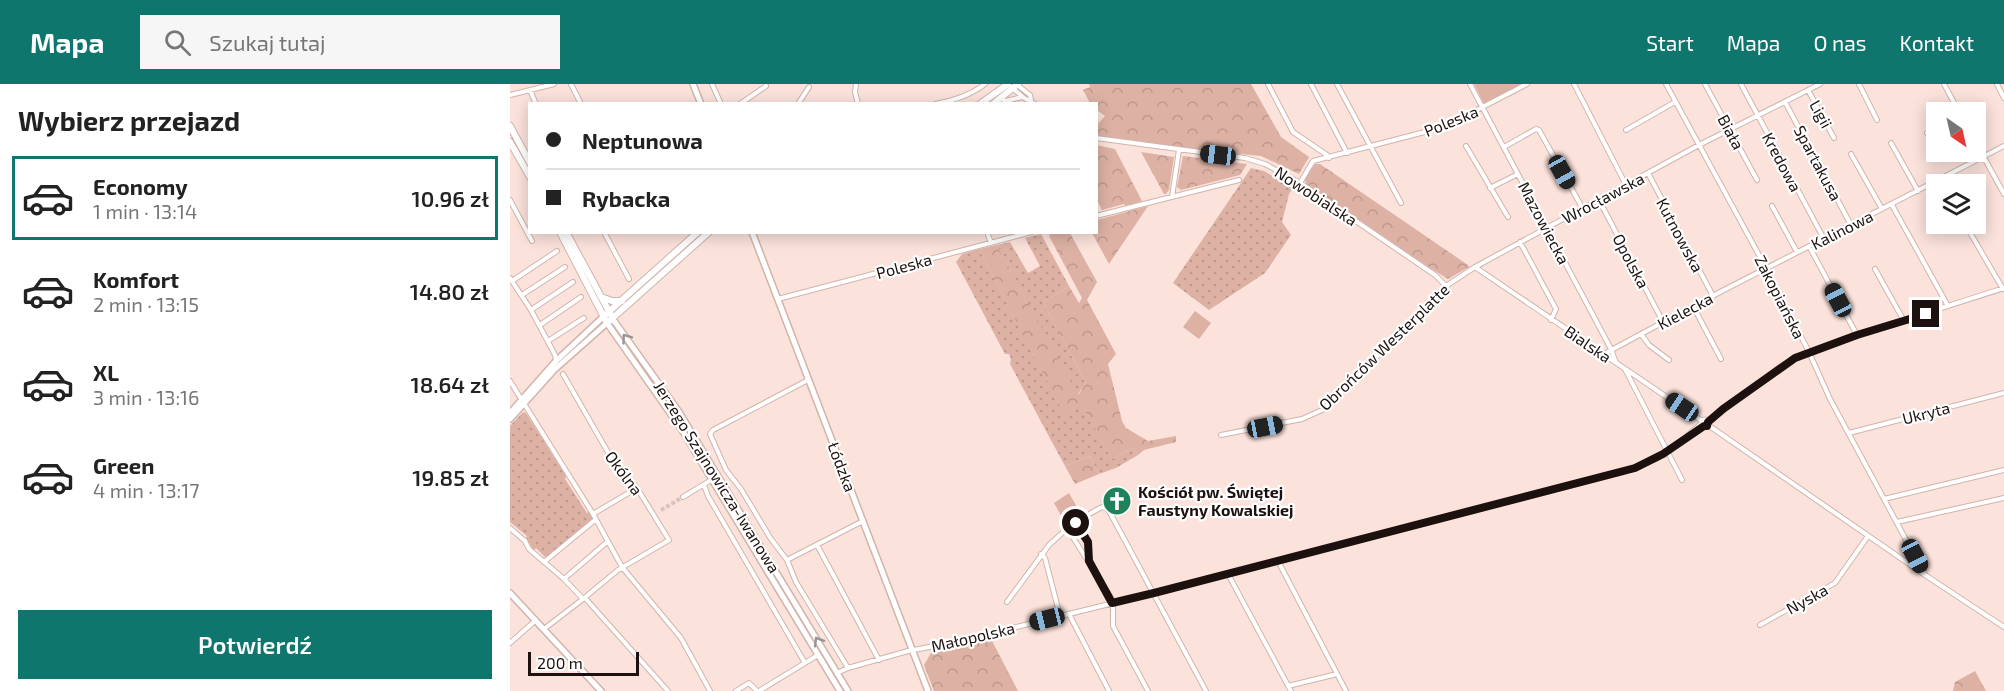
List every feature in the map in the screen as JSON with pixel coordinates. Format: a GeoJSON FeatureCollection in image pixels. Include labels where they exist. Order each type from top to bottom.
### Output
{"type":"FeatureCollection","features":[{"type":"Feature","properties":{"kind":"main road"},"geometry":{"type":"LineString","coordinates":[[693,84],[700,102]]}},
{"type":"Feature","properties":{"kind":"main road"},"geometry":{"type":"LineString","coordinates":[[996,102],[1014,85]]}},
{"type":"Feature","properties":{"kind":"main road"},"geometry":{"type":"LineString","coordinates":[[984,102],[1014,85]]}},
{"type":"Feature","properties":{"kind":"main road"},"geometry":{"type":"LineString","coordinates":[[510,126],[528,159]]}},
{"type":"Feature","properties":{"kind":"main road"},"geometry":{"type":"LineString","coordinates":[[510,142],[528,174]]}},
{"type":"Feature","properties":{"kind":"main road","name":"Jerzego Szajnowicza-Iwanowa"},"geometry":{"type":"LineString","coordinates":[[561,234],[608,318],[712,480],[840,691]]}},
{"type":"Feature","properties":{"kind":"main road","name":"Jerzego Szajnowicza-Iwanowa"},"geometry":{"type":"LineString","coordinates":[[567,234],[600,297],[608,318],[679,412],[848,691]]}},
{"type":"Feature","properties":{"kind":"main road"},"geometry":{"type":"LineString","coordinates":[[608,318],[622,301],[696,234]]}},
{"type":"Feature","properties":{"kind":"main road"},"geometry":{"type":"LineString","coordinates":[[510,419],[558,359],[707,234]]}},
{"type":"Feature","properties":{"kind":"main road","name":"Łódzka"},"geometry":{"type":"LineString","coordinates":[[752,234],[928,691]]}},
{"type":"Feature","properties":{"kind":"main road"},"geometry":{"type":"LineString","coordinates":[[600,297],[612,302],[622,301]]}},
{"type":"Feature","properties":{"kind":"main road"},"geometry":{"type":"LineString","coordinates":[[510,413],[554,370],[558,359]]}},
{"type":"Feature","properties":{"kind":"main road"},"geometry":{"type":"LineString","coordinates":[[510,593],[601,691]]}},
{"type":"Feature","properties":{"kind":"street"},"geometry":{"type":"LineString","coordinates":[[510,95],[554,84]]}},
{"type":"Feature","properties":{"kind":"street"},"geometry":{"type":"LineString","coordinates":[[571,84],[580,102]]}},
{"type":"Feature","properties":{"kind":"street"},"geometry":{"type":"LineString","coordinates":[[712,84],[720,102]]}},
{"type":"Feature","properties":{"kind":"street"},"geometry":{"type":"LineString","coordinates":[[855,84],[858,102]]}},
{"type":"Feature","properties":{"kind":"street"},"geometry":{"type":"LineString","coordinates":[[947,102],[975,92],[985,84]]}},
{"type":"Feature","properties":{"kind":"street"},"geometry":{"type":"LineString","coordinates":[[1268,84],[1293,132],[1329,158]]}},
{"type":"Feature","properties":{"kind":"street"},"geometry":{"type":"LineString","coordinates":[[1309,84],[1347,153]]}},
{"type":"Feature","properties":{"kind":"street"},"geometry":{"type":"LineString","coordinates":[[1337,84],[1401,203]]}},
{"type":"Feature","properties":{"kind":"street","name":"Mazowiecka"},"geometry":{"type":"LineString","coordinates":[[1470,84],[1611,349],[1616,363]]}},
{"type":"Feature","properties":{"kind":"street","name":"Poleska"},"geometry":{"type":"LineString","coordinates":[[1300,183],[1313,161],[1444,128],[1527,84]]}},
{"type":"Feature","properties":{"kind":"street"},"geometry":{"type":"LineString","coordinates":[[1574,84],[1626,185]]}},
{"type":"Feature","properties":{"kind":"street","name":"Zakopiańska"},"geometry":{"type":"LineString","coordinates":[[1666,84],[1766,268],[1830,399],[1925,575]]}},
{"type":"Feature","properties":{"kind":"street","name":"Biała"},"geometry":{"type":"LineString","coordinates":[[1705,84],[1757,180]]}},
{"type":"Feature","properties":{"kind":"street","name":"Kredowa"},"geometry":{"type":"LineString","coordinates":[[1741,84],[1824,239]]}},
{"type":"Feature","properties":{"kind":"street","name":"Wrocławska"},"geometry":{"type":"LineString","coordinates":[[1475,267],[1699,145],[1820,84]]}},
{"type":"Feature","properties":{"kind":"street"},"geometry":{"type":"LineString","coordinates":[[1859,84],[1877,120]]}},
{"type":"Feature","properties":{"kind":"street"},"geometry":{"type":"LineString","coordinates":[[1944,84],[1954,102]]}},
{"type":"Feature","properties":{"kind":"street"},"geometry":{"type":"LineString","coordinates":[[1997,84],[2004,98]]}},
{"type":"Feature","properties":{"kind":"street"},"geometry":{"type":"LineString","coordinates":[[1014,85],[1022,97],[1033,102]]}},
{"type":"Feature","properties":{"kind":"street"},"geometry":{"type":"LineString","coordinates":[[1014,85],[1029,95],[1033,102]]}},
{"type":"Feature","properties":{"kind":"street"},"geometry":{"type":"LineString","coordinates":[[744,102],[766,86]]}},
{"type":"Feature","properties":{"kind":"street"},"geometry":{"type":"LineString","coordinates":[[799,102],[809,87]]}},
{"type":"Feature","properties":{"kind":"street"},"geometry":{"type":"LineString","coordinates":[[530,90],[535,102]]}},
{"type":"Feature","properties":{"kind":"street","name":"Ligii"},"geometry":{"type":"LineString","coordinates":[[1808,90],[1834,138]]}},
{"type":"Feature","properties":{"kind":"street"},"geometry":{"type":"LineString","coordinates":[[1000,99],[1006,101],[1022,97]]}},
{"type":"Feature","properties":{"kind":"street"},"geometry":{"type":"LineString","coordinates":[[1626,130],[1675,102]]}},
{"type":"Feature","properties":{"kind":"street","name":"Spartakusa"},"geometry":{"type":"LineString","coordinates":[[1785,102],[1851,225]]}},
{"type":"Feature","properties":{"kind":"street"},"geometry":{"type":"LineString","coordinates":[[1504,147],[1536,129],[1539,130],[1582,208]]}},
{"type":"Feature","properties":{"kind":"street","name":"Nowobialska"},"geometry":{"type":"LineString","coordinates":[[1098,138],[1252,160],[1265,164],[1300,183],[1435,275],[1446,286]]}},
{"type":"Feature","properties":{"kind":"street"},"geometry":{"type":"LineString","coordinates":[[1891,143],[1918,191]]}},
{"type":"Feature","properties":{"kind":"street"},"geometry":{"type":"LineString","coordinates":[[1466,146],[1508,217]]}},
{"type":"Feature","properties":{"kind":"street","name":"Kalinowa"},"geometry":{"type":"LineString","coordinates":[[1986,155],[2004,146]]}},
{"type":"Feature","properties":{"kind":"street"},"geometry":{"type":"LineString","coordinates":[[1173,196],[1179,150]]}},
{"type":"Feature","properties":{"kind":"street"},"geometry":{"type":"LineString","coordinates":[[1851,154],[1882,209]]}},
{"type":"Feature","properties":{"kind":"street","name":"Kalinowa"},"geometry":{"type":"LineString","coordinates":[[1954,174],[1975,162]]}},
{"type":"Feature","properties":{"kind":"street"},"geometry":{"type":"LineString","coordinates":[[1986,162],[2004,194]]}},
{"type":"Feature","properties":{"kind":"street","name":"Kutnowska"},"geometry":{"type":"LineString","coordinates":[[1648,173],[1713,296]]}},
{"type":"Feature","properties":{"kind":"street"},"geometry":{"type":"LineString","coordinates":[[1491,188],[1518,174]]}},
{"type":"Feature","properties":{"kind":"street"},"geometry":{"type":"LineString","coordinates":[[1098,215],[1239,180]]}},
{"type":"Feature","properties":{"kind":"street","name":"Kalinowa"},"geometry":{"type":"LineString","coordinates":[[1766,268],[1926,188]]}},
{"type":"Feature","properties":{"kind":"street"},"geometry":{"type":"LineString","coordinates":[[510,200],[528,234]]}},
{"type":"Feature","properties":{"kind":"street","name":"Opolska"},"geometry":{"type":"LineString","coordinates":[[1599,200],[1663,322]]}},
{"type":"Feature","properties":{"kind":"street"},"geometry":{"type":"LineString","coordinates":[[1892,204],[1948,307]]}},
{"type":"Feature","properties":{"kind":"street"},"geometry":{"type":"LineString","coordinates":[[1772,206],[1797,252]]}},
{"type":"Feature","properties":{"kind":"street"},"geometry":{"type":"LineString","coordinates":[[528,234],[532,241]]}},
{"type":"Feature","properties":{"kind":"street"},"geometry":{"type":"LineString","coordinates":[[605,234],[629,279]]}},
{"type":"Feature","properties":{"kind":"street"},"geometry":{"type":"LineString","coordinates":[[988,234],[991,243]]}},
{"type":"Feature","properties":{"kind":"street"},"geometry":{"type":"LineString","coordinates":[[1971,234],[2003,289]]}},
{"type":"Feature","properties":{"kind":"street","name":"Poleska"},"geometry":{"type":"LineString","coordinates":[[776,299],[1015,235]]}},
{"type":"Feature","properties":{"kind":"street"},"geometry":{"type":"LineString","coordinates":[[1520,242],[1556,309],[1551,320]]}},
{"type":"Feature","properties":{"kind":"street"},"geometry":{"type":"LineString","coordinates":[[1809,246],[1857,335]]}},
{"type":"Feature","properties":{"kind":"street"},"geometry":{"type":"LineString","coordinates":[[511,282],[556,251]]}},
{"type":"Feature","properties":{"kind":"street"},"geometry":{"type":"LineString","coordinates":[[522,295],[565,267]]}},
{"type":"Feature","properties":{"kind":"street","name":"Obrońców Westerplatte"},"geometry":{"type":"LineString","coordinates":[[1221,435],[1302,419],[1322,410],[1446,286],[1475,267]]}},
{"type":"Feature","properties":{"kind":"street","name":"Bialska"},"geometry":{"type":"LineString","coordinates":[[1475,267],[2004,627]]}},
{"type":"Feature","properties":{"kind":"street","name":"Kielecka"},"geometry":{"type":"LineString","coordinates":[[1604,354],[1766,268]]}},
{"type":"Feature","properties":{"kind":"street"},"geometry":{"type":"LineString","coordinates":[[1875,269],[1904,321]]}},
{"type":"Feature","properties":{"kind":"street","name":"Okólna"},"geometry":{"type":"LineString","coordinates":[[511,282],[522,295],[540,325],[558,359],[563,374],[613,461],[656,514],[669,540],[622,567]]}},
{"type":"Feature","properties":{"kind":"street"},"geometry":{"type":"LineString","coordinates":[[531,310],[573,282]]}},
{"type":"Feature","properties":{"kind":"street","name":"Małopolska"},"geometry":{"type":"LineString","coordinates":[[837,673],[912,650],[956,642],[1154,593],[1623,472],[1650,462],[1668,451],[1781,366],[1809,352],[2003,289]]}},
{"type":"Feature","properties":{"kind":"street"},"geometry":{"type":"LineString","coordinates":[[540,325],[581,297]]}},
{"type":"Feature","properties":{"kind":"street"},"geometry":{"type":"LineString","coordinates":[[1693,306],[1721,359]]}},
{"type":"Feature","properties":{"kind":"street"},"geometry":{"type":"LineString","coordinates":[[548,341],[584,318]]}},
{"type":"Feature","properties":{"kind":"street"},"geometry":{"type":"LineString","coordinates":[[1641,334],[1649,345],[1669,360]]}},
{"type":"Feature","properties":{"kind":"street"},"geometry":{"type":"LineString","coordinates":[[1625,369],[1682,480]]}},
{"type":"Feature","properties":{"kind":"street"},"geometry":{"type":"LineString","coordinates":[[554,370],[563,374]]}},
{"type":"Feature","properties":{"kind":"street","name":"Jerzego Szajnowicza-Iwanowa"},"geometry":{"type":"LineString","coordinates":[[808,380],[713,430],[710,434],[726,470],[787,560],[796,582],[848,668]]}},
{"type":"Feature","properties":{"kind":"street"},"geometry":{"type":"LineString","coordinates":[[510,381],[593,514],[622,567],[681,638],[710,691]]}},
{"type":"Feature","properties":{"kind":"street","name":"Ukryta"},"geometry":{"type":"LineString","coordinates":[[1849,433],[2004,393]]}},
{"type":"Feature","properties":{"kind":"street"},"geometry":{"type":"LineString","coordinates":[[1884,499],[2004,470]]}},
{"type":"Feature","properties":{"kind":"street"},"geometry":{"type":"LineString","coordinates":[[683,497],[718,476]]}},
{"type":"Feature","properties":{"kind":"street"},"geometry":{"type":"LineString","coordinates":[[704,485],[708,496],[805,663]]}},
{"type":"Feature","properties":{"kind":"street"},"geometry":{"type":"LineString","coordinates":[[593,514],[637,488]]}},
{"type":"Feature","properties":{"kind":"street"},"geometry":{"type":"LineString","coordinates":[[1897,522],[2004,498]]}},
{"type":"Feature","properties":{"kind":"street"},"geometry":{"type":"LineString","coordinates":[[1091,513],[1102,507],[1107,509],[1206,691]]}},
{"type":"Feature","properties":{"kind":"street"},"geometry":{"type":"LineString","coordinates":[[544,562],[585,526],[596,520]]}},
{"type":"Feature","properties":{"kind":"street"},"geometry":{"type":"LineString","coordinates":[[787,560],[863,521]]}},
{"type":"Feature","properties":{"kind":"street"},"geometry":{"type":"LineString","coordinates":[[1008,602],[1051,542],[1076,523],[1088,542],[1089,561]]}},
{"type":"Feature","properties":{"kind":"street"},"geometry":{"type":"LineString","coordinates":[[510,528],[584,599],[668,691]]}},
{"type":"Feature","properties":{"kind":"street"},"geometry":{"type":"LineString","coordinates":[[1067,528],[1089,561],[1112,603],[1113,627],[1148,691]]}},
{"type":"Feature","properties":{"kind":"street","name":"Nyska"},"geometry":{"type":"LineString","coordinates":[[1760,625],[1835,583],[1868,536]]}},
{"type":"Feature","properties":{"kind":"street"},"geometry":{"type":"LineString","coordinates":[[564,579],[607,542]]}},
{"type":"Feature","properties":{"kind":"street"},"geometry":{"type":"LineString","coordinates":[[817,544],[879,660]]}},
{"type":"Feature","properties":{"kind":"street"},"geometry":{"type":"LineString","coordinates":[[1041,554],[1045,558],[1060,616]]}},
{"type":"Feature","properties":{"kind":"street"},"geometry":{"type":"LineString","coordinates":[[1278,561],[1346,691]]}},
{"type":"Feature","properties":{"kind":"street"},"geometry":{"type":"LineString","coordinates":[[544,629],[622,567]]}},
{"type":"Feature","properties":{"kind":"street"},"geometry":{"type":"LineString","coordinates":[[1228,574],[1291,691]]}},
{"type":"Feature","properties":{"kind":"street"},"geometry":{"type":"LineString","coordinates":[[1069,614],[1109,691]]}},
{"type":"Feature","properties":{"kind":"street"},"geometry":{"type":"LineString","coordinates":[[510,643],[536,620]]}},
{"type":"Feature","properties":{"kind":"street"},"geometry":{"type":"LineString","coordinates":[[736,691],[749,683],[758,691],[818,655]]}},
{"type":"Feature","properties":{"kind":"street"},"geometry":{"type":"LineString","coordinates":[[1288,686],[1337,674]]}},
{"type":"Feature","properties":{"kind":"green space"},"geometry":{"type":"Polygon","coordinates":[[[1089,84],[1251,84],[1281,137],[1309,157],[1299,174],[1261,156],[1101,140],[1098,138],[1098,124],[1105,116],[1098,111],[1098,102],[1089,102],[1083,90],[1090,87],[1089,84]]]}},
{"type":"Feature","properties":{"kind":"green space"},"geometry":{"type":"Polygon","coordinates":[[[1474,84],[1521,84],[1484,104],[1474,84]]]}},
{"type":"Feature","properties":{"kind":"green space"},"geometry":{"type":"Polygon","coordinates":[[[1098,145],[1115,149],[1142,201],[1102,210],[1098,202],[1098,145]]]}},
{"type":"Feature","properties":{"kind":"green space"},"geometry":{"type":"Polygon","coordinates":[[[1141,152],[1174,157],[1169,190],[1166,194],[1164,194],[1141,152]]]}},
{"type":"Feature","properties":{"kind":"green space"},"geometry":{"type":"Polygon","coordinates":[[[1183,156],[1247,164],[1240,175],[1181,190],[1177,187],[1183,156]]]}},
{"type":"Feature","properties":{"kind":"green space"},"geometry":{"type":"Polygon","coordinates":[[[1315,164],[1320,164],[1469,267],[1448,279],[1430,268],[1306,184],[1305,179],[1315,164]]]}},
{"type":"Feature","properties":{"kind":"green space"},"geometry":{"type":"Polygon","coordinates":[[[1251,168],[1264,171],[1293,188],[1289,194],[1282,222],[1291,235],[1265,273],[1209,310],[1173,283],[1251,168]]]}},
{"type":"Feature","properties":{"kind":"green space"},"geometry":{"type":"Polygon","coordinates":[[[1148,206],[1109,264],[1093,234],[1098,234],[1098,220],[1148,206]]]}},
{"type":"Feature","properties":{"kind":"green space"},"geometry":{"type":"Polygon","coordinates":[[[1041,234],[1069,286],[1043,302],[1086,383],[1077,395],[997,245],[1010,242],[1028,273],[1040,266],[1025,238],[1041,234]]]}},
{"type":"Feature","properties":{"kind":"green space"},"geometry":{"type":"Polygon","coordinates":[[[1050,234],[1071,234],[1097,282],[1087,300],[1116,354],[1108,364],[1122,421],[1126,428],[1148,441],[1176,436],[1176,442],[1144,450],[1138,455],[1133,448],[1112,459],[1080,402],[1067,420],[979,249],[997,245],[1078,395],[1086,383],[1043,302],[1069,286],[1079,303],[1082,298],[1049,236],[1050,234]]]}},
{"type":"Feature","properties":{"kind":"green space"},"geometry":{"type":"Polygon","coordinates":[[[979,249],[1067,419],[1080,401],[1112,459],[1133,448],[1138,455],[1116,468],[1099,474],[1090,456],[1065,466],[1010,364],[1009,354],[1005,354],[956,262],[962,254],[979,249]]]}},
{"type":"Feature","properties":{"kind":"green space"},"geometry":{"type":"Polygon","coordinates":[[[1195,311],[1211,323],[1199,339],[1183,327],[1195,311]]]}},
{"type":"Feature","properties":{"kind":"green space"},"geometry":{"type":"Polygon","coordinates":[[[523,412],[526,413],[566,476],[565,479],[593,519],[546,558],[536,548],[534,551],[527,536],[510,522],[510,426],[523,412]]]}},
{"type":"Feature","properties":{"kind":"green space"},"geometry":{"type":"Polygon","coordinates":[[[1090,456],[1099,474],[1075,484],[1065,466],[1090,456]]]}},
{"type":"Feature","properties":{"kind":"green space"},"geometry":{"type":"Polygon","coordinates":[[[1069,493],[1082,516],[1067,526],[1054,503],[1069,493]]]}},
{"type":"Feature","properties":{"kind":"green space"},"geometry":{"type":"Polygon","coordinates":[[[991,639],[1018,691],[934,691],[924,665],[931,653],[991,639]]]}},
{"type":"Feature","properties":{"kind":"green space"},"geometry":{"type":"Polygon","coordinates":[[[1975,671],[1986,691],[1953,691],[1955,682],[1975,671]]]}},
{"type":"Feature","properties":{"kind":"tunnel"},"geometry":{"type":"LineString","coordinates":[[661,510],[683,497]]}},
{"type":"Feature","properties":{"kind":"place","name":"Kościół pw. Świętej Faustyny Kowalskiej"},"geometry":{"type":"Point","coordinates":[1117,501]}},
{"type":"Feature","properties":{"kind":"route"},"geometry":{"type":"LineString","coordinates":[[1076,523],[1088,542],[1089,561],[1112,603],[1154,593],[1635,468],[1656,459],[1707,426],[1708,422],[1723,409],[1795,358],[1857,335],[1926,314]]}}]}
